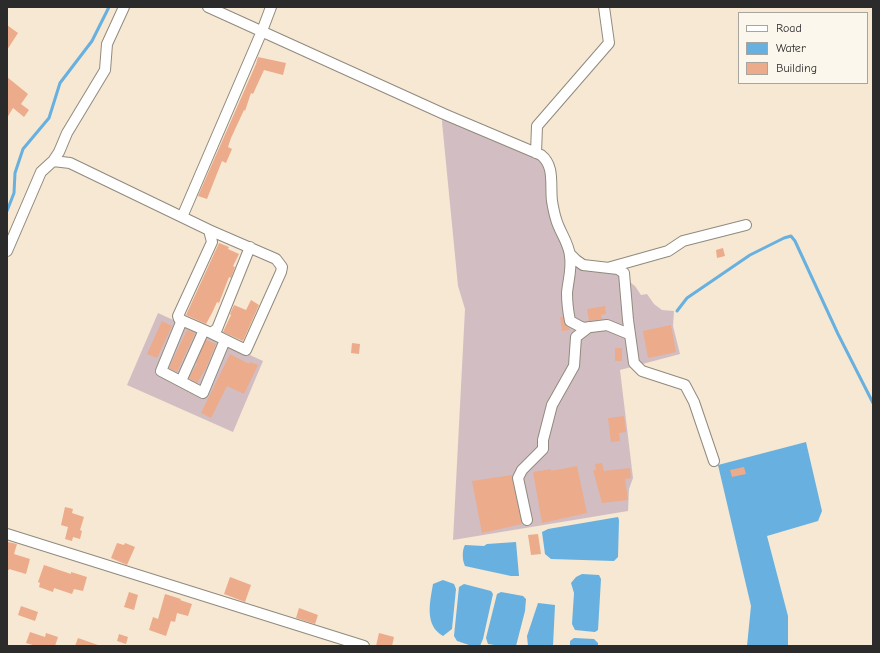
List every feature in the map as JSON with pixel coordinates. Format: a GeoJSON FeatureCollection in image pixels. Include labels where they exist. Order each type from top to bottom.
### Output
{"type":"FeatureCollection","features":[{"type":"Feature","properties":{"kind":"street"},"geometry":{"type":"LineString","coordinates":[[7,251],[41,172],[53,161],[59,152],[67,133],[105,70],[107,44],[124,7]]}},
{"type":"Feature","properties":{"kind":"street"},"geometry":{"type":"LineString","coordinates":[[208,7],[430,108],[544,157],[550,171],[552,198],[556,220],[570,254],[571,266],[567,292],[567,306],[570,320],[583,328],[607,325],[629,334]]}},
{"type":"Feature","properties":{"kind":"street"},"geometry":{"type":"LineString","coordinates":[[182,217],[271,7]]}},
{"type":"Feature","properties":{"kind":"street"},"geometry":{"type":"LineString","coordinates":[[536,153],[537,126],[609,43],[604,7]]}},
{"type":"Feature","properties":{"kind":"street"},"geometry":{"type":"LineString","coordinates":[[53,161],[70,164],[209,230],[276,259],[282,267],[281,272],[246,350],[208,331],[179,319],[178,316],[212,242],[209,230]]}},
{"type":"Feature","properties":{"kind":"street"},"geometry":{"type":"LineString","coordinates":[[609,268],[668,250],[683,241],[746,226]]}},
{"type":"Feature","properties":{"kind":"street"},"geometry":{"type":"LineString","coordinates":[[181,381],[208,331],[217,329],[250,247]]}},
{"type":"Feature","properties":{"kind":"street"},"geometry":{"type":"LineString","coordinates":[[570,254],[583,265],[618,269],[624,273],[629,334],[634,363],[642,370],[685,385],[694,402],[714,461]]}},
{"type":"Feature","properties":{"kind":"street"},"geometry":{"type":"LineString","coordinates":[[182,320],[161,371],[203,393],[225,340]]}},
{"type":"Feature","properties":{"kind":"street"},"geometry":{"type":"LineString","coordinates":[[527,520],[518,478],[522,470],[543,449],[543,440],[552,405],[574,366],[576,337],[589,327]]}},
{"type":"Feature","properties":{"kind":"street"},"geometry":{"type":"LineString","coordinates":[[7,534],[364,646]]}},
{"type":"Feature","properties":{"kind":"shaded area"},"geometry":{"type":"Polygon","coordinates":[[[443,116],[543,158],[568,255],[622,276],[635,286],[641,295],[647,294],[654,304],[662,310],[674,311],[673,326],[680,354],[620,370],[633,478],[629,489],[628,511],[453,540],[465,309],[458,286],[442,122],[443,116]]]}},
{"type":"Feature","properties":{"kind":"shaded area"},"geometry":{"type":"Polygon","coordinates":[[[158,313],[263,361],[233,432],[127,385],[158,313]]]}},
{"type":"Feature","properties":{"kind":"water"},"geometry":{"type":"Polygon","coordinates":[[[806,442],[822,511],[818,521],[767,536],[788,616],[788,646],[747,646],[751,606],[718,465],[806,442]]]}},
{"type":"Feature","properties":{"kind":"water"},"geometry":{"type":"Polygon","coordinates":[[[618,517],[618,557],[614,561],[551,559],[545,554],[542,532],[548,529],[618,517]]]}},
{"type":"Feature","properties":{"kind":"water"},"geometry":{"type":"Polygon","coordinates":[[[516,542],[519,576],[511,576],[465,566],[463,561],[463,550],[465,545],[484,546],[487,544],[516,542]]]}},
{"type":"Feature","properties":{"kind":"water"},"geometry":{"type":"Polygon","coordinates":[[[582,574],[599,575],[601,579],[598,630],[595,632],[575,630],[572,624],[574,593],[571,583],[576,577],[582,574]]]}},
{"type":"Feature","properties":{"kind":"water"},"geometry":{"type":"Polygon","coordinates":[[[443,580],[454,584],[456,589],[452,629],[443,636],[433,626],[430,605],[433,584],[443,580]]]}},
{"type":"Feature","properties":{"kind":"water"},"geometry":{"type":"Polygon","coordinates":[[[464,584],[491,591],[493,594],[483,639],[480,646],[472,646],[457,641],[454,636],[459,587],[464,584]]]}},
{"type":"Feature","properties":{"kind":"water"},"geometry":{"type":"Polygon","coordinates":[[[501,592],[523,596],[526,599],[525,611],[516,646],[488,644],[486,638],[497,594],[501,592]]]}},
{"type":"Feature","properties":{"kind":"water"},"geometry":{"type":"Polygon","coordinates":[[[538,603],[555,605],[553,646],[528,646],[527,636],[538,603]]]}},
{"type":"Feature","properties":{"kind":"water"},"geometry":{"type":"Polygon","coordinates":[[[574,638],[594,639],[598,643],[598,646],[570,646],[570,641],[574,638]]]}},
{"type":"Feature","properties":{"kind":"building"},"geometry":{"type":"Polygon","coordinates":[[[7,25],[18,33],[7,50],[7,25]]]}},
{"type":"Feature","properties":{"kind":"building"},"geometry":{"type":"Polygon","coordinates":[[[258,57],[286,63],[283,75],[264,70],[253,94],[251,93],[245,111],[244,110],[231,138],[228,147],[232,149],[226,163],[222,161],[207,199],[198,196],[256,64],[258,57]]]}},
{"type":"Feature","properties":{"kind":"building"},"geometry":{"type":"Polygon","coordinates":[[[7,77],[28,94],[21,104],[29,110],[24,117],[13,108],[7,118],[7,77]]]}},
{"type":"Feature","properties":{"kind":"building"},"geometry":{"type":"Polygon","coordinates":[[[219,243],[229,247],[228,249],[239,254],[233,266],[235,267],[231,278],[229,277],[219,303],[217,302],[206,324],[186,315],[219,243]]]}},
{"type":"Feature","properties":{"kind":"building"},"geometry":{"type":"Polygon","coordinates":[[[723,248],[725,256],[717,258],[716,250],[723,248]]]}},
{"type":"Feature","properties":{"kind":"building"},"geometry":{"type":"Polygon","coordinates":[[[251,300],[259,305],[243,341],[223,332],[234,305],[246,310],[251,300]]]}},
{"type":"Feature","properties":{"kind":"building"},"geometry":{"type":"Polygon","coordinates":[[[605,306],[606,314],[601,315],[602,319],[589,321],[587,309],[605,306]]]}},
{"type":"Feature","properties":{"kind":"building"},"geometry":{"type":"Polygon","coordinates":[[[560,317],[563,317],[565,325],[570,330],[562,331],[560,317]]]}},
{"type":"Feature","properties":{"kind":"building"},"geometry":{"type":"Polygon","coordinates":[[[162,321],[172,326],[157,358],[147,354],[162,321]]]}},
{"type":"Feature","properties":{"kind":"building"},"geometry":{"type":"Polygon","coordinates":[[[671,325],[676,352],[648,358],[643,331],[671,325]]]}},
{"type":"Feature","properties":{"kind":"building"},"geometry":{"type":"Polygon","coordinates":[[[187,330],[195,333],[177,372],[169,368],[187,330]]]}},
{"type":"Feature","properties":{"kind":"building"},"geometry":{"type":"Polygon","coordinates":[[[206,340],[216,344],[206,368],[197,383],[189,378],[197,364],[196,363],[206,340]]]}},
{"type":"Feature","properties":{"kind":"building"},"geometry":{"type":"Polygon","coordinates":[[[352,343],[360,344],[359,354],[351,353],[352,343]]]}},
{"type":"Feature","properties":{"kind":"building"},"geometry":{"type":"Polygon","coordinates":[[[615,348],[622,348],[622,361],[615,361],[615,348]]]}},
{"type":"Feature","properties":{"kind":"building"},"geometry":{"type":"Polygon","coordinates":[[[230,354],[249,364],[250,362],[258,365],[244,394],[227,386],[211,418],[201,413],[230,354]]]}},
{"type":"Feature","properties":{"kind":"building"},"geometry":{"type":"Polygon","coordinates":[[[624,416],[626,432],[619,433],[620,441],[611,442],[608,418],[624,416]]]}},
{"type":"Feature","properties":{"kind":"building"},"geometry":{"type":"Polygon","coordinates":[[[602,463],[604,471],[630,468],[631,478],[625,479],[628,500],[602,503],[593,470],[596,470],[595,464],[602,463]]]}},
{"type":"Feature","properties":{"kind":"building"},"geometry":{"type":"Polygon","coordinates":[[[577,466],[587,513],[542,523],[533,472],[551,469],[551,471],[577,466]]]}},
{"type":"Feature","properties":{"kind":"building"},"geometry":{"type":"Polygon","coordinates":[[[744,467],[746,474],[732,477],[730,470],[744,467]]]}},
{"type":"Feature","properties":{"kind":"building"},"geometry":{"type":"Polygon","coordinates":[[[512,475],[522,524],[482,533],[472,481],[512,475]]]}},
{"type":"Feature","properties":{"kind":"building"},"geometry":{"type":"Polygon","coordinates":[[[65,507],[73,509],[72,513],[84,517],[80,530],[82,531],[80,539],[73,537],[72,541],[65,539],[68,527],[61,525],[65,507]]]}},
{"type":"Feature","properties":{"kind":"building"},"geometry":{"type":"Polygon","coordinates":[[[538,534],[541,554],[531,555],[528,535],[538,534]]]}},
{"type":"Feature","properties":{"kind":"building"},"geometry":{"type":"Polygon","coordinates":[[[8,542],[17,544],[14,554],[30,559],[26,574],[9,569],[7,570],[8,542]]]}},
{"type":"Feature","properties":{"kind":"building"},"geometry":{"type":"Polygon","coordinates":[[[117,543],[124,545],[125,543],[135,547],[127,565],[111,558],[117,543]]]}},
{"type":"Feature","properties":{"kind":"building"},"geometry":{"type":"Polygon","coordinates":[[[44,565],[71,574],[71,572],[87,577],[83,591],[74,589],[72,594],[54,588],[53,592],[39,587],[40,583],[38,582],[44,565]]]}},
{"type":"Feature","properties":{"kind":"building"},"geometry":{"type":"Polygon","coordinates":[[[230,577],[251,585],[245,602],[224,594],[230,577]]]}},
{"type":"Feature","properties":{"kind":"building"},"geometry":{"type":"Polygon","coordinates":[[[129,592],[138,595],[134,610],[124,607],[129,592]]]}},
{"type":"Feature","properties":{"kind":"building"},"geometry":{"type":"Polygon","coordinates":[[[165,594],[192,604],[188,616],[177,613],[175,622],[171,621],[166,636],[149,630],[153,617],[158,619],[165,594]]]}},
{"type":"Feature","properties":{"kind":"building"},"geometry":{"type":"Polygon","coordinates":[[[21,606],[38,612],[35,621],[18,615],[21,606]]]}},
{"type":"Feature","properties":{"kind":"building"},"geometry":{"type":"Polygon","coordinates":[[[299,608],[318,615],[315,624],[296,618],[299,608]]]}},
{"type":"Feature","properties":{"kind":"building"},"geometry":{"type":"Polygon","coordinates":[[[30,632],[45,637],[46,633],[58,637],[55,646],[36,646],[26,643],[30,632]]]}},
{"type":"Feature","properties":{"kind":"building"},"geometry":{"type":"Polygon","coordinates":[[[379,633],[394,637],[392,646],[376,646],[379,633]]]}},
{"type":"Feature","properties":{"kind":"building"},"geometry":{"type":"Polygon","coordinates":[[[119,634],[128,637],[126,644],[117,641],[119,634]]]}},
{"type":"Feature","properties":{"kind":"building"},"geometry":{"type":"Polygon","coordinates":[[[78,638],[98,645],[98,646],[75,646],[78,638]]]}},
{"type":"Feature","properties":{"kind":"waterway"},"geometry":{"type":"LineString","coordinates":[[7,211],[14,193],[15,173],[23,149],[49,118],[60,83],[92,41],[109,7]]}},
{"type":"Feature","properties":{"kind":"waterway"},"geometry":{"type":"LineString","coordinates":[[677,311],[687,298],[750,255],[791,236],[795,241],[838,334],[873,403]]}}]}
